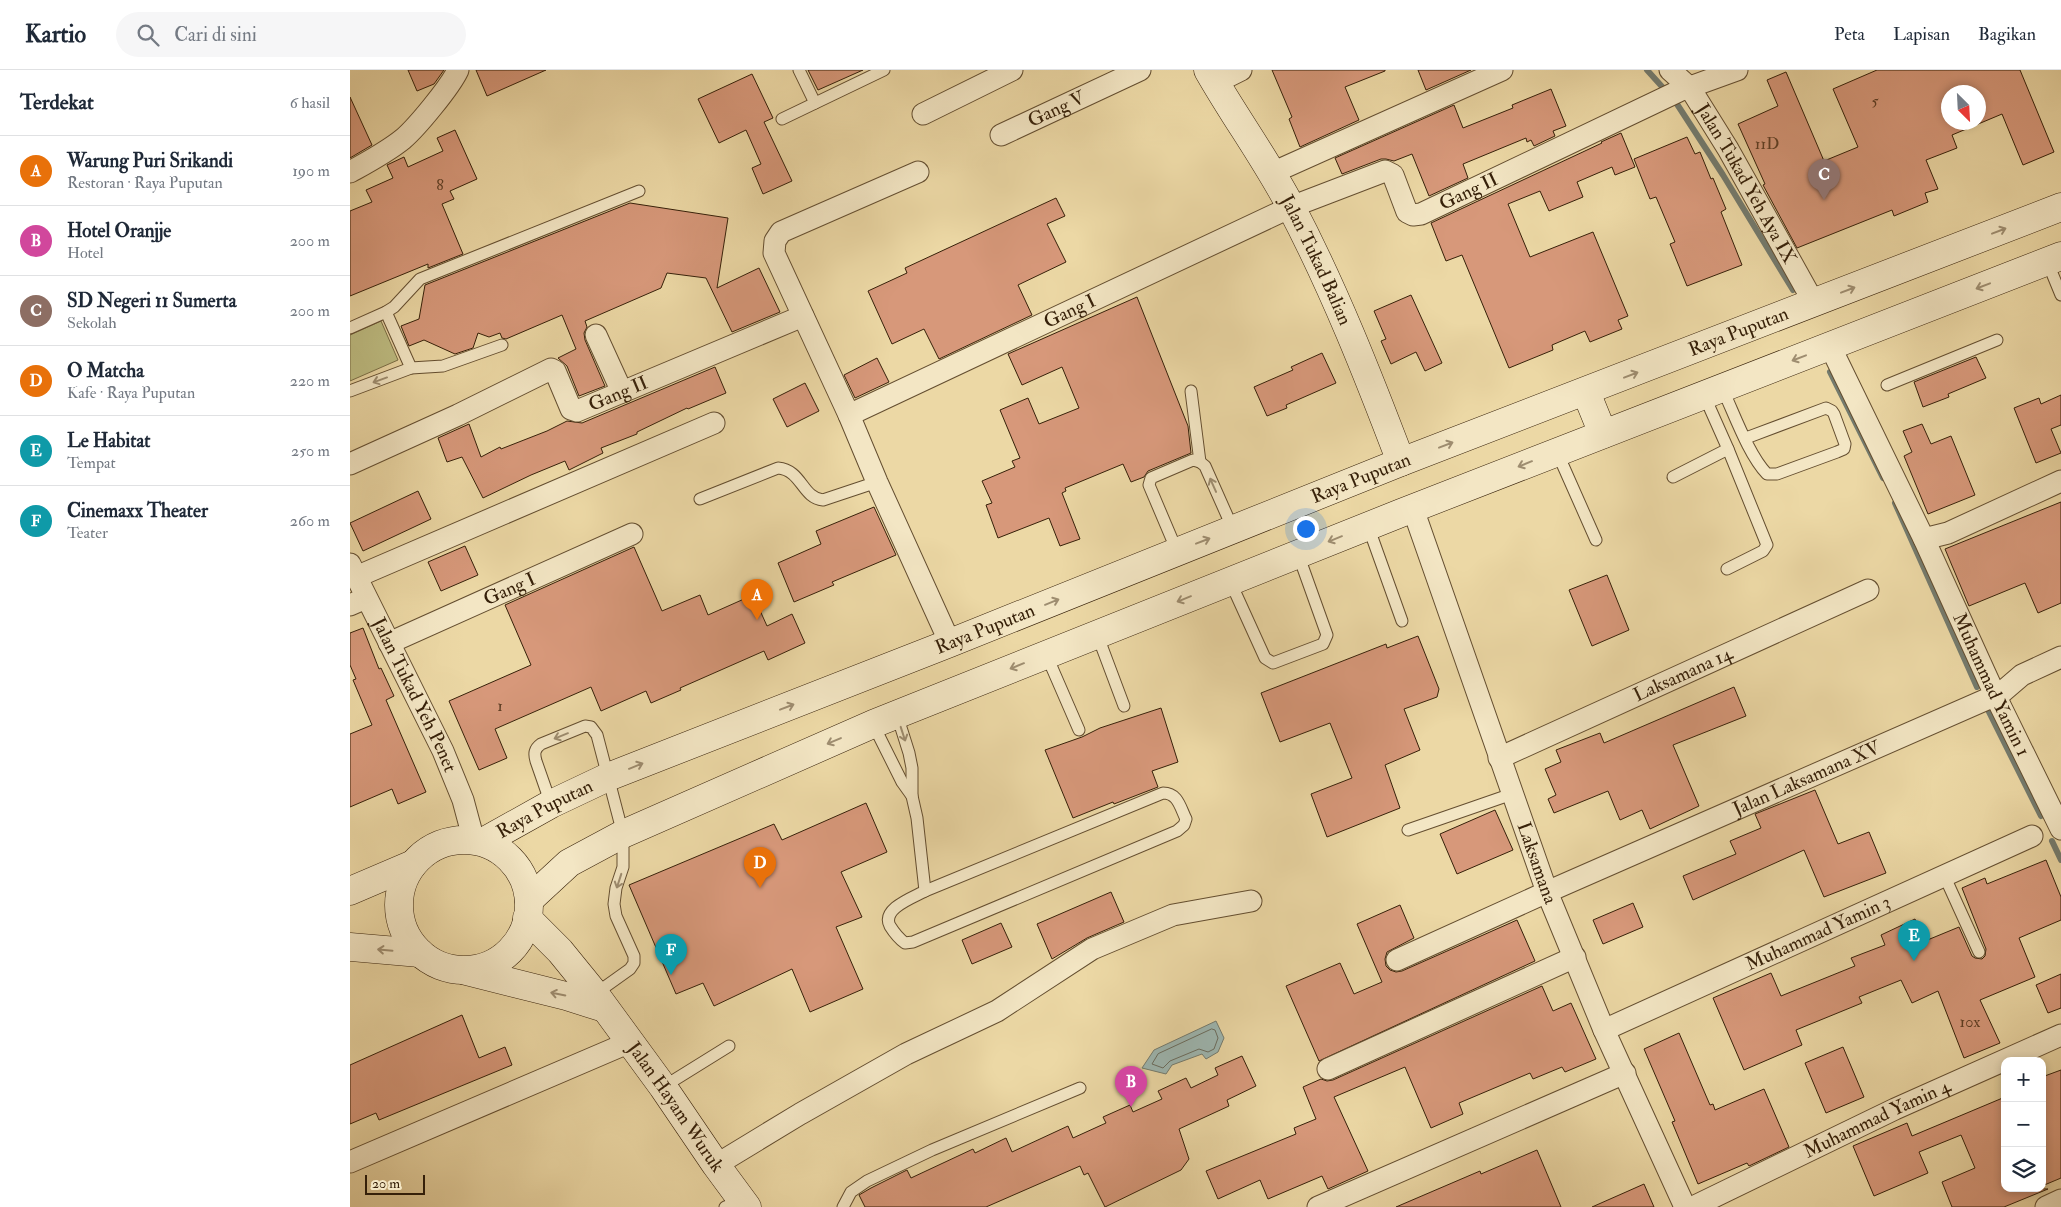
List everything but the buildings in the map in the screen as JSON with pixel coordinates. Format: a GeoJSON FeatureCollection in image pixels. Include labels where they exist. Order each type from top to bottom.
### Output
{"type":"FeatureCollection","features":[{"type":"Feature","properties":{"kind":"main road","name":"Jalan Tukad Balian"},"geometry":{"type":"LineString","coordinates":[[1211,76],[1291,206],[1324,273],[1362,359],[1401,462]]}},
{"type":"Feature","properties":{"kind":"main road","name":"Raya Puputan"},"geometry":{"type":"LineString","coordinates":[[472,841],[608,777],[950,643],[1401,462],[2061,207]]}},
{"type":"Feature","properties":{"kind":"main road"},"geometry":{"type":"LineString","coordinates":[[528,909],[570,863],[623,834],[736,782],[1046,654],[1368,526],[2054,259]]}},
{"type":"Feature","properties":{"kind":"main road"},"geometry":{"type":"LineString","coordinates":[[1586,392],[1603,434]]}},
{"type":"Feature","properties":{"kind":"main road"},"geometry":{"type":"LineString","coordinates":[[461,970],[479,968],[496,961],[510,950],[521,935],[528,909],[525,884],[519,870],[496,848],[472,841],[436,846],[423,854],[413,864],[403,881],[398,900],[400,920],[407,938],[420,953],[439,965],[524,985],[600,1001]]}},
{"type":"Feature","properties":{"kind":"main road"},"geometry":{"type":"LineString","coordinates":[[350,891],[413,864]]}},
{"type":"Feature","properties":{"kind":"main road","name":"Jalan Hayam Wuruk"},"geometry":{"type":"LineString","coordinates":[[528,909],[600,1001],[663,1087],[716,1165],[738,1205]]}},
{"type":"Feature","properties":{"kind":"main road"},"geometry":{"type":"LineString","coordinates":[[350,947],[420,953]]}},
{"type":"Feature","properties":{"kind":"street"},"geometry":{"type":"LineString","coordinates":[[350,172],[403,139],[440,96],[458,70]]}},
{"type":"Feature","properties":{"kind":"street"},"geometry":{"type":"LineString","coordinates":[[923,114],[1012,70]]}},
{"type":"Feature","properties":{"kind":"street","name":"Gang V"},"geometry":{"type":"LineString","coordinates":[[1001,135],[1140,70]]}},
{"type":"Feature","properties":{"kind":"street"},"geometry":{"type":"LineString","coordinates":[[1211,76],[1242,70]]}},
{"type":"Feature","properties":{"kind":"street"},"geometry":{"type":"LineString","coordinates":[[1272,173],[1502,70]]}},
{"type":"Feature","properties":{"kind":"street","name":"Jalan Tukad Yeh Aya IX"},"geometry":{"type":"LineString","coordinates":[[1670,70],[1675,94],[1728,149],[1814,303]]}},
{"type":"Feature","properties":{"kind":"street"},"geometry":{"type":"LineString","coordinates":[[1675,94],[1737,70]]}},
{"type":"Feature","properties":{"kind":"street","name":"Gang II"},"geometry":{"type":"LineString","coordinates":[[1291,206],[1385,171],[1393,175],[1408,212],[1413,215],[1421,214],[1675,94]]}},
{"type":"Feature","properties":{"kind":"street"},"geometry":{"type":"LineString","coordinates":[[918,172],[781,232],[775,241],[774,252],[950,643]]}},
{"type":"Feature","properties":{"kind":"street","name":"Gang I"},"geometry":{"type":"LineString","coordinates":[[849,415],[1291,206]]}},
{"type":"Feature","properties":{"kind":"street","name":"Gang II"},"geometry":{"type":"LineString","coordinates":[[350,464],[458,415],[552,369],[555,371],[571,410],[574,412],[802,316]]}},
{"type":"Feature","properties":{"kind":"street"},"geometry":{"type":"LineString","coordinates":[[596,335],[622,392]]}},
{"type":"Feature","properties":{"kind":"street","name":"Muhammad Yamin 1"},"geometry":{"type":"LineString","coordinates":[[1830,346],[1924,539],[1995,695],[2060,825]]}},
{"type":"Feature","properties":{"kind":"street"},"geometry":{"type":"LineString","coordinates":[[353,570],[714,423]]}},
{"type":"Feature","properties":{"kind":"street"},"geometry":{"type":"LineString","coordinates":[[1924,539],[1948,533],[2061,481]]}},
{"type":"Feature","properties":{"kind":"street","name":"Laksamana"},"geometry":{"type":"LineString","coordinates":[[1413,509],[1547,892],[1604,1030],[1685,1207]]}},
{"type":"Feature","properties":{"kind":"street","name":"Gang I"},"geometry":{"type":"LineString","coordinates":[[389,643],[632,534]]}},
{"type":"Feature","properties":{"kind":"street","name":"Jalan Tukad Yeh Penet"},"geometry":{"type":"LineString","coordinates":[[353,570],[358,601],[389,643],[442,751],[463,800],[472,841]]}},
{"type":"Feature","properties":{"kind":"street","name":"Laksamana 14"},"geometry":{"type":"LineString","coordinates":[[1499,758],[1868,590]]}},
{"type":"Feature","properties":{"kind":"street","name":"Jalan Laksamana XV"},"geometry":{"type":"LineString","coordinates":[[1397,960],[1995,695],[2022,675],[2061,657]]}},
{"type":"Feature","properties":{"kind":"street","name":"Muhammad Yamin 3"},"geometry":{"type":"LineString","coordinates":[[1604,1030],[2032,836]]}},
{"type":"Feature","properties":{"kind":"street"},"geometry":{"type":"LineString","coordinates":[[716,1165],[800,1114],[906,1054],[997,1011],[1092,949],[1172,915],[1251,901]]}},
{"type":"Feature","properties":{"kind":"street"},"geometry":{"type":"LineString","coordinates":[[1328,1069],[1575,957]]}},
{"type":"Feature","properties":{"kind":"street","name":"Muhammad Yamin 4"},"geometry":{"type":"LineString","coordinates":[[1693,1207],[1895,1110],[2061,1035]]}},
{"type":"Feature","properties":{"kind":"street"},"geometry":{"type":"LineString","coordinates":[[350,1162],[630,1042]]}},
{"type":"Feature","properties":{"kind":"street"},"geometry":{"type":"LineString","coordinates":[[1318,1207],[1624,1073]]}},
{"type":"Feature","properties":{"kind":"street"},"geometry":{"type":"LineString","coordinates":[[2046,1207],[2061,1200]]}},
{"type":"Feature","properties":{"kind":"lane"},"geometry":{"type":"LineString","coordinates":[[799,70],[815,103]]}},
{"type":"Feature","properties":{"kind":"lane"},"geometry":{"type":"LineString","coordinates":[[782,119],[884,70]]}},
{"type":"Feature","properties":{"kind":"lane"},"geometry":{"type":"LineString","coordinates":[[350,328],[386,312],[420,279],[639,191]]}},
{"type":"Feature","properties":{"kind":"lane"},"geometry":{"type":"LineString","coordinates":[[2054,259],[2061,295]]}},
{"type":"Feature","properties":{"kind":"lane"},"geometry":{"type":"LineString","coordinates":[[386,312],[411,368]]}},
{"type":"Feature","properties":{"kind":"lane"},"geometry":{"type":"LineString","coordinates":[[1887,385],[1997,340]]}},
{"type":"Feature","properties":{"kind":"lane"},"geometry":{"type":"LineString","coordinates":[[350,391],[411,368],[443,366],[502,345]]}},
{"type":"Feature","properties":{"kind":"lane"},"geometry":{"type":"LineString","coordinates":[[1713,391],[1746,438],[1760,466],[1767,474],[1777,474],[1844,450],[1845,444],[1834,414],[1826,408],[1746,438]]}},
{"type":"Feature","properties":{"kind":"lane"},"geometry":{"type":"LineString","coordinates":[[1713,391],[1728,449],[1767,544],[1763,551],[1727,569]]}},
{"type":"Feature","properties":{"kind":"lane"},"geometry":{"type":"LineString","coordinates":[[1191,392],[1200,462]]}},
{"type":"Feature","properties":{"kind":"lane"},"geometry":{"type":"LineString","coordinates":[[1673,477],[1728,449]]}},
{"type":"Feature","properties":{"kind":"lane"},"geometry":{"type":"LineString","coordinates":[[1557,452],[1596,540]]}},
{"type":"Feature","properties":{"kind":"lane"},"geometry":{"type":"LineString","coordinates":[[1177,551],[1149,485],[1151,478],[1193,460],[1205,466],[1233,529]]}},
{"type":"Feature","properties":{"kind":"lane"},"geometry":{"type":"LineString","coordinates":[[700,499],[778,468],[786,468],[792,472],[812,497],[818,500],[877,482]]}},
{"type":"Feature","properties":{"kind":"lane"},"geometry":{"type":"LineString","coordinates":[[1368,526],[1402,621]]}},
{"type":"Feature","properties":{"kind":"lane"},"geometry":{"type":"LineString","coordinates":[[1230,581],[1265,658],[1269,662],[1273,663],[1323,644],[1327,635],[1298,554]]}},
{"type":"Feature","properties":{"kind":"lane"},"geometry":{"type":"LineString","coordinates":[[1096,634],[1124,706]]}},
{"type":"Feature","properties":{"kind":"lane"},"geometry":{"type":"LineString","coordinates":[[1046,654],[1079,730]]}},
{"type":"Feature","properties":{"kind":"lane"},"geometry":{"type":"LineString","coordinates":[[885,720],[909,753],[913,778],[912,796],[917,818],[925,891]]}},
{"type":"Feature","properties":{"kind":"lane"},"geometry":{"type":"LineString","coordinates":[[885,720],[902,782],[912,796]]}},
{"type":"Feature","properties":{"kind":"lane"},"geometry":{"type":"LineString","coordinates":[[551,804],[534,754],[536,748],[541,744],[585,726],[591,727],[597,735],[608,777]]}},
{"type":"Feature","properties":{"kind":"lane","name":"Raya Puputan"},"geometry":{"type":"LineString","coordinates":[[600,1001],[634,963],[634,956],[616,916],[614,904],[616,888],[624,867],[623,834],[608,777]]}},
{"type":"Feature","properties":{"kind":"lane"},"geometry":{"type":"LineString","coordinates":[[1163,793],[1170,793],[1175,796],[1186,819],[1184,825],[1177,831],[913,942],[905,943],[897,938],[887,920],[888,915],[892,910],[925,891],[1163,793]]}},
{"type":"Feature","properties":{"kind":"lane"},"geometry":{"type":"LineString","coordinates":[[1408,830],[1512,794]]}},
{"type":"Feature","properties":{"kind":"lane"},"geometry":{"type":"LineString","coordinates":[[1944,875],[1979,952]]}},
{"type":"Feature","properties":{"kind":"lane"},"geometry":{"type":"LineString","coordinates":[[663,1087],[729,1046]]}},
{"type":"Feature","properties":{"kind":"lane"},"geometry":{"type":"LineString","coordinates":[[843,1207],[851,1192],[867,1181],[932,1150],[1080,1088]]}},
{"type":"Feature","properties":{"kind":"shaded area"},"geometry":{"type":"Polygon","coordinates":[[[381,321],[398,360],[350,381],[350,335],[381,321]]]}},
{"type":"Feature","properties":{"kind":"water"},"geometry":{"type":"Polygon","coordinates":[[[1216,1021],[1224,1038],[1218,1052],[1206,1059],[1202,1054],[1172,1065],[1166,1074],[1142,1068],[1154,1050],[1216,1021]]]}},
{"type":"Feature","properties":{"kind":"waterway"},"geometry":{"type":"LineString","coordinates":[[1647,70],[1675,101],[1723,175],[1793,290]]}},
{"type":"Feature","properties":{"kind":"waterway"},"geometry":{"type":"LineString","coordinates":[[1830,372],[1883,478]]}},
{"type":"Feature","properties":{"kind":"waterway"},"geometry":{"type":"LineString","coordinates":[[1895,503],[1977,687]]}},
{"type":"Feature","properties":{"kind":"waterway"},"geometry":{"type":"LineString","coordinates":[[1989,712],[2041,816]]}},
{"type":"Feature","properties":{"kind":"waterway"},"geometry":{"type":"LineString","coordinates":[[2052,841],[2061,860]]}},
{"type":"Feature","properties":{"kind":"place","name":"SD Negeri 11 Sumerta"},"geometry":{"type":"Point","coordinates":[1824,200]}},
{"type":"Feature","properties":{"kind":"place","name":"Warung Puri Srikandi"},"geometry":{"type":"Point","coordinates":[757,620]}},
{"type":"Feature","properties":{"kind":"place","name":"O Matcha"},"geometry":{"type":"Point","coordinates":[760,888]}},
{"type":"Feature","properties":{"kind":"place","name":"Le Habitat"},"geometry":{"type":"Point","coordinates":[1914,961]}},
{"type":"Feature","properties":{"kind":"place","name":"Cinemaxx Theater"},"geometry":{"type":"Point","coordinates":[671,975]}},
{"type":"Feature","properties":{"kind":"place","name":"Hotel Oranjje"},"geometry":{"type":"Point","coordinates":[1131,1107]}}]}
